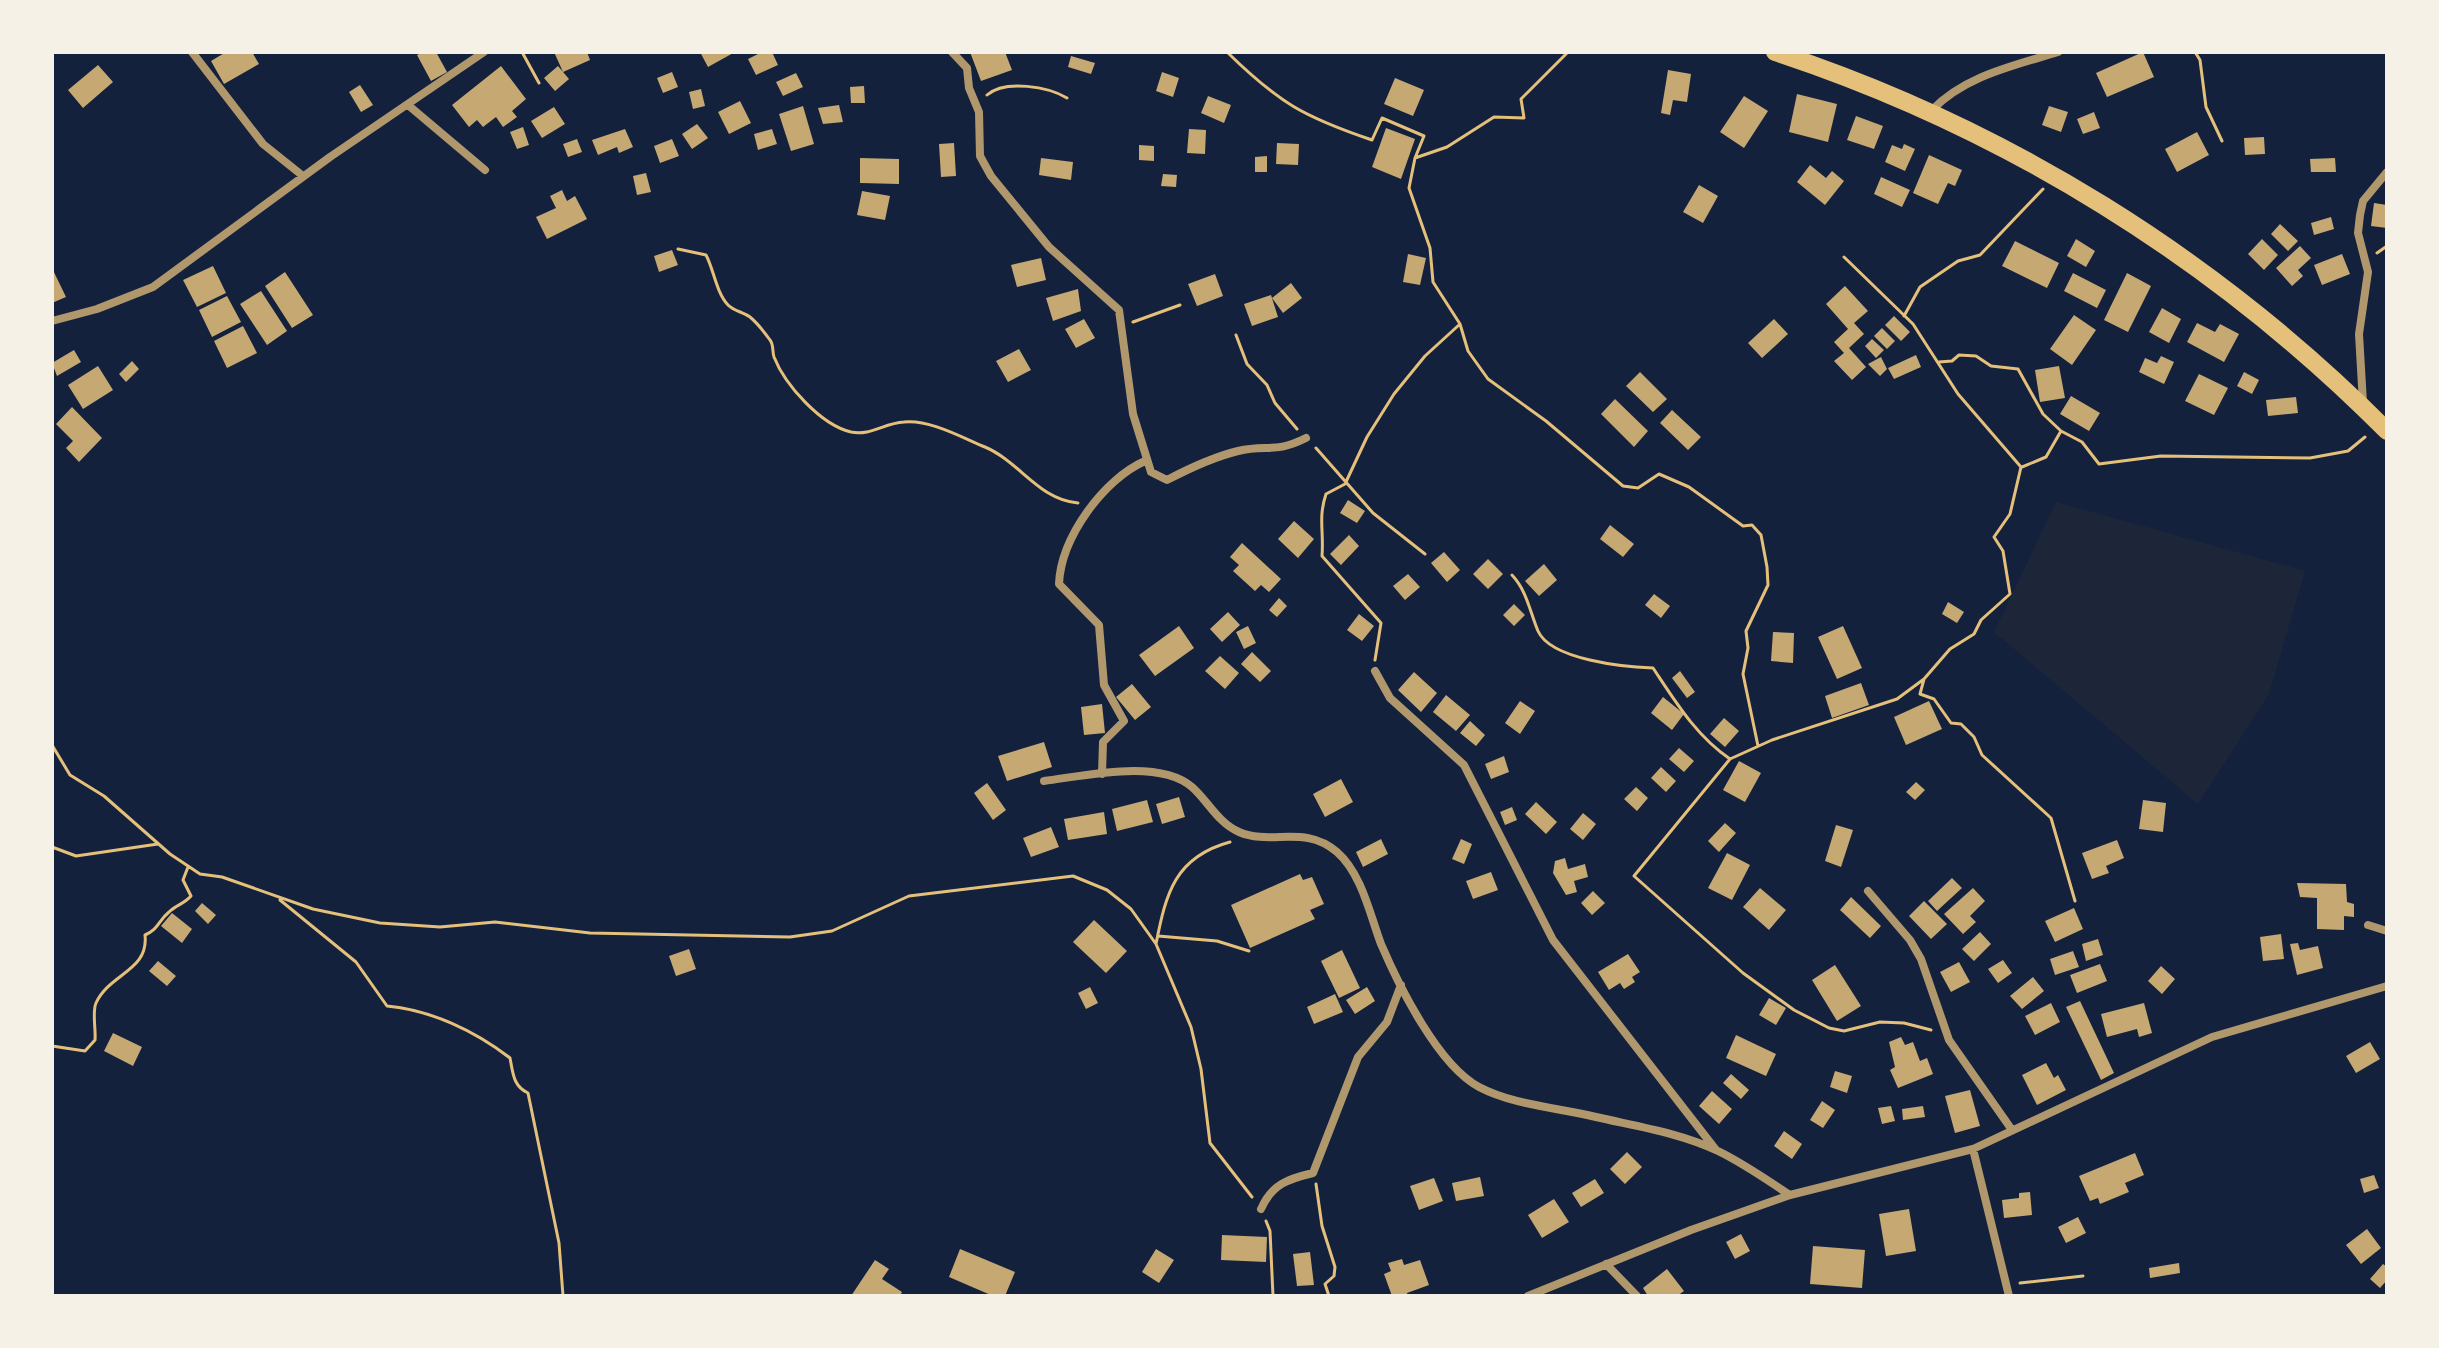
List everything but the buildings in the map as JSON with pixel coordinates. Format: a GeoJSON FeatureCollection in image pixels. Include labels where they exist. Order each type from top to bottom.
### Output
{"type":"FeatureCollection","features":[{"type":"Feature","properties":{"kind":"main road"},"geometry":{"type":"LineString","coordinates":[[1775,52],[1930,111],[2055,177],[2174,251],[2216,282],[2384,428]]}},
{"type":"Feature","properties":{"kind":"street"},"geometry":{"type":"LineString","coordinates":[[192,52],[263,144],[303,176]]}},
{"type":"Feature","properties":{"kind":"street"},"geometry":{"type":"LineString","coordinates":[[52,321],[97,309],[153,287],[303,176],[484,52]]}},
{"type":"Feature","properties":{"kind":"street"},"geometry":{"type":"LineString","coordinates":[[952,52],[967,68],[969,88],[979,112],[980,156],[991,176],[1049,247],[1119,310],[1127,380],[1145,461],[1151,472],[1167,480],[1224,455],[1242,450],[1284,449],[1306,438]]}},
{"type":"Feature","properties":{"kind":"street"},"geometry":{"type":"LineString","coordinates":[[1930,111],[1957,88],[1978,78],[2058,52]]}},
{"type":"Feature","properties":{"kind":"street"},"geometry":{"type":"LineString","coordinates":[[408,105],[485,170]]}},
{"type":"Feature","properties":{"kind":"street"},"geometry":{"type":"LineString","coordinates":[[2363,409],[2359,334],[2368,260],[2358,233],[2363,201],[2387,172]]}},
{"type":"Feature","properties":{"kind":"street"},"geometry":{"type":"LineString","coordinates":[[1102,774],[1103,742],[1124,721],[1104,685],[1099,625],[1059,584],[1064,555],[1094,502],[1114,486],[1120,475],[1145,461]]}},
{"type":"Feature","properties":{"kind":"street"},"geometry":{"type":"LineString","coordinates":[[1375,671],[1390,698],[1464,765],[1553,940],[1717,1150]]}},
{"type":"Feature","properties":{"kind":"street"},"geometry":{"type":"LineString","coordinates":[[1044,781],[1139,771],[1176,778],[1191,785],[1226,824],[1253,836],[1288,835],[1318,839],[1339,854],[1356,878],[1401,985],[1459,1073],[1478,1086],[1717,1150],[1790,1195]]}},
{"type":"Feature","properties":{"kind":"street"},"geometry":{"type":"LineString","coordinates":[[1868,891],[1910,940],[1921,959],[1949,1040],[2012,1130]]}},
{"type":"Feature","properties":{"kind":"street"},"geometry":{"type":"LineString","coordinates":[[2368,925],[2387,931]]}},
{"type":"Feature","properties":{"kind":"street"},"geometry":{"type":"LineString","coordinates":[[1261,1209],[1268,1195],[1283,1180],[1313,1173],[1358,1057],[1387,1022],[1401,985]]}},
{"type":"Feature","properties":{"kind":"street"},"geometry":{"type":"LineString","coordinates":[[1528,1296],[1790,1195],[1973,1149],[2212,1037],[2387,986]]}},
{"type":"Feature","properties":{"kind":"street"},"geometry":{"type":"LineString","coordinates":[[1973,1149],[2009,1296]]}},
{"type":"Feature","properties":{"kind":"street"},"geometry":{"type":"LineString","coordinates":[[1606,1264],[1637,1296]]}},
{"type":"Feature","properties":{"kind":"path"},"geometry":{"type":"LineString","coordinates":[[522,52],[539,83]]}},
{"type":"Feature","properties":{"kind":"path"},"geometry":{"type":"LineString","coordinates":[[1227,52],[1271,94],[1311,118],[1372,140],[1382,118],[1424,136],[1415,158],[1409,188],[1430,248],[1433,282],[1460,324],[1468,351],[1488,379],[1546,421],[1623,486],[1638,488],[1659,474],[1689,487],[1743,526],[1752,525],[1761,535],[1768,585],[1746,631],[1748,648],[1743,674],[1758,746]]}},
{"type":"Feature","properties":{"kind":"path"},"geometry":{"type":"LineString","coordinates":[[1415,158],[1447,147],[1494,117],[1524,118],[1521,99],[1568,52]]}},
{"type":"Feature","properties":{"kind":"path"},"geometry":{"type":"LineString","coordinates":[[2195,52],[2200,60],[2206,107],[2222,141]]}},
{"type":"Feature","properties":{"kind":"path"},"geometry":{"type":"LineString","coordinates":[[979,112],[991,91],[1007,86],[1057,92],[1067,98]]}},
{"type":"Feature","properties":{"kind":"path"},"geometry":{"type":"LineString","coordinates":[[1904,316],[1920,287],[1958,261],[1980,255],[2055,177]]}},
{"type":"Feature","properties":{"kind":"path"},"geometry":{"type":"LineString","coordinates":[[678,249],[706,255],[729,306],[750,317],[772,342],[774,356],[784,373],[811,410],[828,423],[870,433],[887,424],[907,421],[939,430],[989,449],[1016,464],[1054,499],[1094,502]]}},
{"type":"Feature","properties":{"kind":"path"},"geometry":{"type":"LineString","coordinates":[[1844,257],[1904,316],[1958,394],[2021,467]]}},
{"type":"Feature","properties":{"kind":"path"},"geometry":{"type":"LineString","coordinates":[[1121,324],[1150,318],[1180,305]]}},
{"type":"Feature","properties":{"kind":"path"},"geometry":{"type":"LineString","coordinates":[[1375,671],[1381,623],[1322,556],[1324,534],[1319,514],[1326,494],[1345,484],[1367,437],[1394,394],[1425,356],[1460,324]]}},
{"type":"Feature","properties":{"kind":"path"},"geometry":{"type":"LineString","coordinates":[[1236,335],[1247,364],[1345,484],[1373,513],[1425,554]]}},
{"type":"Feature","properties":{"kind":"path"},"geometry":{"type":"LineString","coordinates":[[1937,362],[1952,361],[1959,355],[1976,356],[1991,366],[2018,369],[2043,414],[2061,431],[2082,442],[2099,464],[2161,456],[2310,458],[2348,451],[2384,428]]}},
{"type":"Feature","properties":{"kind":"path"},"geometry":{"type":"LineString","coordinates":[[2021,467],[2046,457],[2061,431]]}},
{"type":"Feature","properties":{"kind":"path"},"geometry":{"type":"LineString","coordinates":[[1949,1040],[1904,1023],[1880,1022],[1844,1031],[1829,1028],[1794,1010],[1743,973],[1634,876],[1730,759],[1758,746],[1897,699],[1924,679],[1950,649],[1974,634],[1981,620],[2010,594],[2003,551],[1994,537],[2010,514],[2021,467]]}},
{"type":"Feature","properties":{"kind":"path"},"geometry":{"type":"LineString","coordinates":[[1512,575],[1520,583],[1539,634],[1552,648],[1614,665],[1653,668],[1697,732],[1730,759]]}},
{"type":"Feature","properties":{"kind":"path"},"geometry":{"type":"LineString","coordinates":[[1924,679],[1920,694],[1934,699],[1951,723],[1961,724],[1974,737],[1982,755],[2051,818],[2075,901]]}},
{"type":"Feature","properties":{"kind":"path"},"geometry":{"type":"LineString","coordinates":[[52,745],[70,775],[133,819],[158,844],[200,874],[222,877],[313,909],[394,924],[440,927],[495,922],[590,933],[790,937],[832,931],[909,896],[1073,876],[1107,890],[1131,909],[1156,944],[1191,1027],[1201,1069],[1210,1143],[1261,1209],[1270,1231],[1273,1296]]}},
{"type":"Feature","properties":{"kind":"path"},"geometry":{"type":"LineString","coordinates":[[1156,944],[1163,907],[1179,871],[1212,847],[1253,836]]}},
{"type":"Feature","properties":{"kind":"path"},"geometry":{"type":"LineString","coordinates":[[52,847],[76,856],[158,844]]}},
{"type":"Feature","properties":{"kind":"path"},"geometry":{"type":"LineString","coordinates":[[52,1046],[85,1051],[95,1040],[94,1005],[116,978],[139,963],[147,950],[145,935],[158,929],[171,909],[184,904],[191,896],[183,880],[188,867]]}},
{"type":"Feature","properties":{"kind":"path"},"geometry":{"type":"LineString","coordinates":[[277,897],[356,962],[376,996],[387,1006],[415,1008],[468,1031],[510,1058],[515,1081],[519,1088],[528,1093],[534,1112],[537,1143],[559,1243],[563,1296]]}},
{"type":"Feature","properties":{"kind":"path"},"geometry":{"type":"LineString","coordinates":[[1158,936],[1217,941],[1249,951]]}},
{"type":"Feature","properties":{"kind":"path"},"geometry":{"type":"LineString","coordinates":[[1313,1173],[1322,1226],[1335,1267],[1334,1276],[1325,1284],[1329,1296]]}},
{"type":"Feature","properties":{"kind":"path"},"geometry":{"type":"LineString","coordinates":[[2006,1285],[2083,1276]]}},
{"type":"Feature","properties":{"kind":"shaded area"},"geometry":{"type":"Polygon","coordinates":[[[2056,502],[2305,571],[2269,694],[2198,804],[1994,632],[2056,502]]]}}]}
